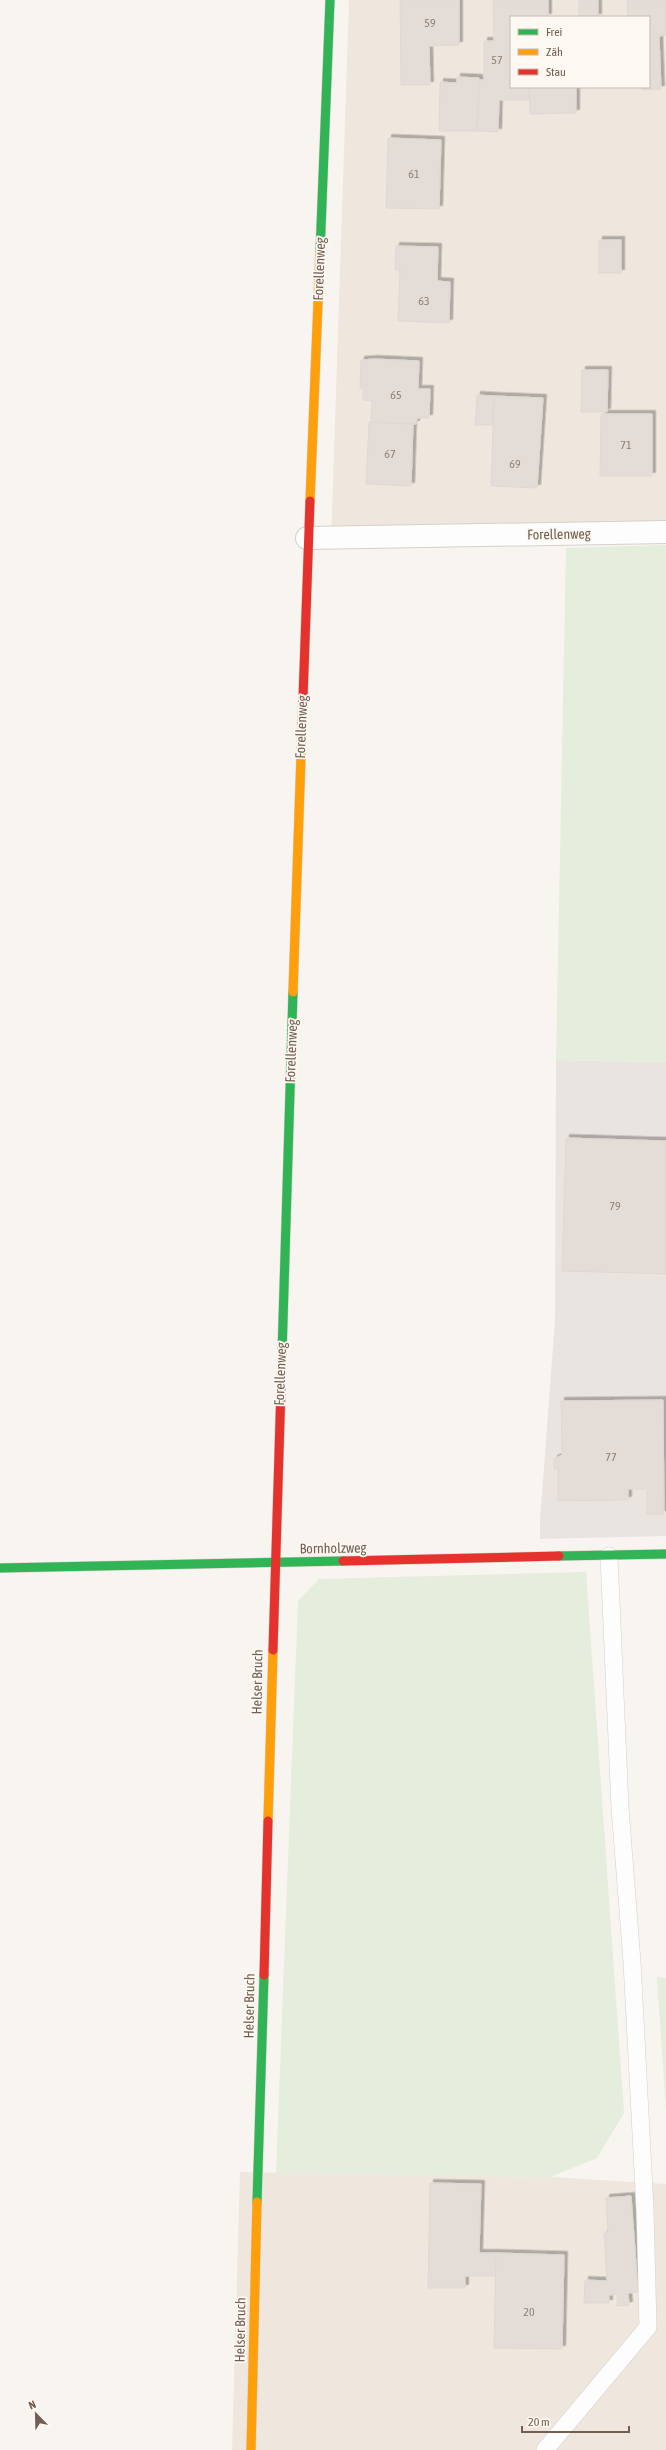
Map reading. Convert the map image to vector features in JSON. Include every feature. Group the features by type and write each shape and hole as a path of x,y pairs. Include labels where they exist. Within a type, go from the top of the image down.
{"street":[{"name":"Forellenweg","path":"274,1563 307,538 330,0"},
{"name":"Forellenweg","path":"307,538 666,532"},
{"name":"Bornholzweg","path":"0,1568 666,1554"},
{"name":"Helser Bruch","path":"251,2450 274,1563"}],"lane":[{"path":"545,2450 648,2327 645,2209 632,1970 620,1808 609,1556"}],"shaded area":[{"path":"349,0 666,0 666,526 331,542"},
{"path":"556,1060 666,1062 666,1536 540,1539 540,1520 555,1321"},
{"path":"240,2172 550,2177 666,2184 666,2450 232,2450"}],"green space":[{"path":"666,545 666,1062 556,1060 566,548"},
{"path":"586,1572 624,2113 597,2158 550,2177 276,2173 298,1601 319,1579"},
{"path":"657,1977 666,1978 666,2110"}],"building":[{"path":"400,0 459,0 459,45 429,46 430,85 401,85"},
{"path":"493,0 548,0 548,16 510,16 510,88 529,88 530,100 499,100 498,132 477,131 479,80 484,80 484,41 494,41"},
{"path":"579,0 598,0 598,16 579,16"},
{"path":"627,0 666,0 666,35 659,36 661,89 642,90 642,88 650,88 650,16 628,16"},
{"path":"457,77 479,78 477,131 439,131 440,82 457,83"},
{"path":"529,88 576,88 576,113 530,114"},
{"path":"388,138 441,140 439,209 386,208"},
{"path":"599,240 621,240 621,273 599,273"},
{"path":"396,246 438,247 437,281 450,282 449,323 398,321 400,270 395,270"},
{"path":"374,359 419,361 418,389 430,389 429,418 417,418 416,424 371,422 372,401 363,400 363,388 360,388 361,360"},
{"path":"582,370 608,370 607,412 581,412"},
{"path":"477,395 494,396 493,425 475,425"},
{"path":"494,396 543,398 537,488 491,486"},
{"path":"601,414 652,414 652,476 600,476"},
{"path":"369,422 413,424 411,486 366,484"},
{"path":"566,1138 666,1141 666,1274 562,1271"},
{"path":"663,1400 664,1514 647,1514 647,1489 628,1489 628,1500 558,1501 558,1469 554,1469 554,1459 562,1455 561,1401"},
{"path":"430,2183 481,2184 479,2253 496,2253 496,2276 465,2276 465,2288 428,2288"},
{"path":"631,2196 638,2292 628,2293 629,2305 617,2306 617,2294 609,2295 609,2303 584,2303 585,2280 607,2281 604,2233 608,2233 606,2198"},
{"path":"496,2253 564,2255 562,2349 494,2348"}],"traffic: fast":[{"path":"320,253 330,0"},
{"path":"281,1387 293,992"},
{"path":"559,1556 666,1554"},
{"path":"0,1568 343,1561"},
{"path":"257,2202 264,1975"}],"traffic: slow":[{"path":"310,501 320,253"},
{"path":"293,992 302,726"},
{"path":"268,1821 273,1650"},
{"path":"251,2450 257,2202"}],"traffic: jam":[{"path":"302,726 310,501"},
{"path":"273,1650 281,1387"},
{"path":"343,1561 559,1556"},
{"path":"264,1975 268,1821"}]}
